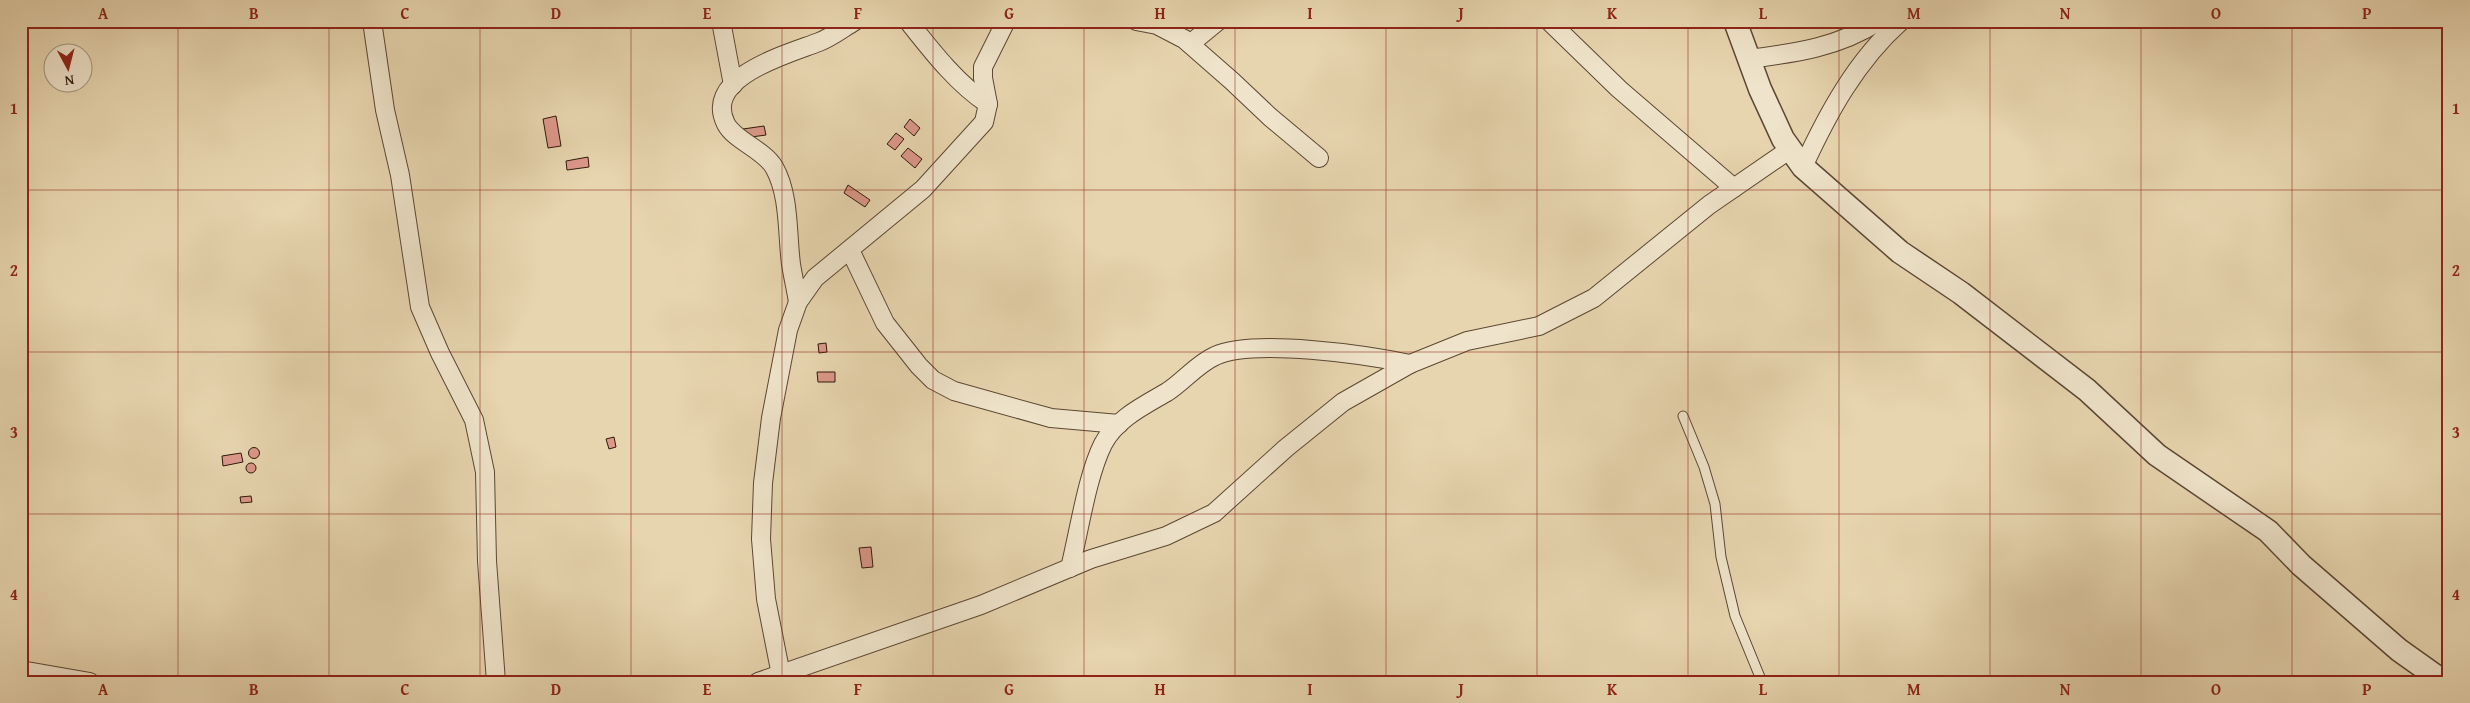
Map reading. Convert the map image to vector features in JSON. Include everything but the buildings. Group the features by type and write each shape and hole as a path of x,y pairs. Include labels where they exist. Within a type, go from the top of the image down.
{"street":[{"path":"372,21 385,110 400,175 420,307 440,353 474,420 484,472 487,561 496,682"},
{"path":"721,21 733,85"},
{"path":"798,302 791,265 781,183 774,166 756,148 730,130 725,122 722,106 723,97 733,85 754,69 833,35 856,21"},
{"path":"908,21 954,74 976,96 988,104"},
{"path":"781,675 766,599 761,539 763,483 771,418 788,330 798,302 815,278 930,183 984,122 988,104 983,78 984,67 1006,21"},
{"path":"1136,21 1171,30 1190,44 1270,117 1319,158"},
{"path":"1190,44 1218,21"},
{"path":"1735,21 1760,89 1796,159 1900,252 1961,293 2087,390 2157,455 2268,531 2301,565 2399,650 2444,682"},
{"path":"1749,59 1790,54 1829,46 1858,34 1880,21"},
{"path":"1552,22 1619,89 1734,188"},
{"path":"758,682 981,605 1091,559 1166,536 1214,513 1286,448 1343,402 1410,364 1467,341 1539,326 1594,298 1734,188 1796,159 1821,127 1850,77 1900,22"},
{"path":"850,250 885,323 919,366 933,380 954,391 1051,418 1119,424"},
{"path":"1070,568 1094,468 1104,443 1124,417 1171,390 1215,356 1236,350 1269,349 1370,355 1410,364"},
{"path":"21,670 90,682"}],"lane":[{"path":"1683,416 1704,467 1715,504 1721,557 1735,616 1762,682"}]}
